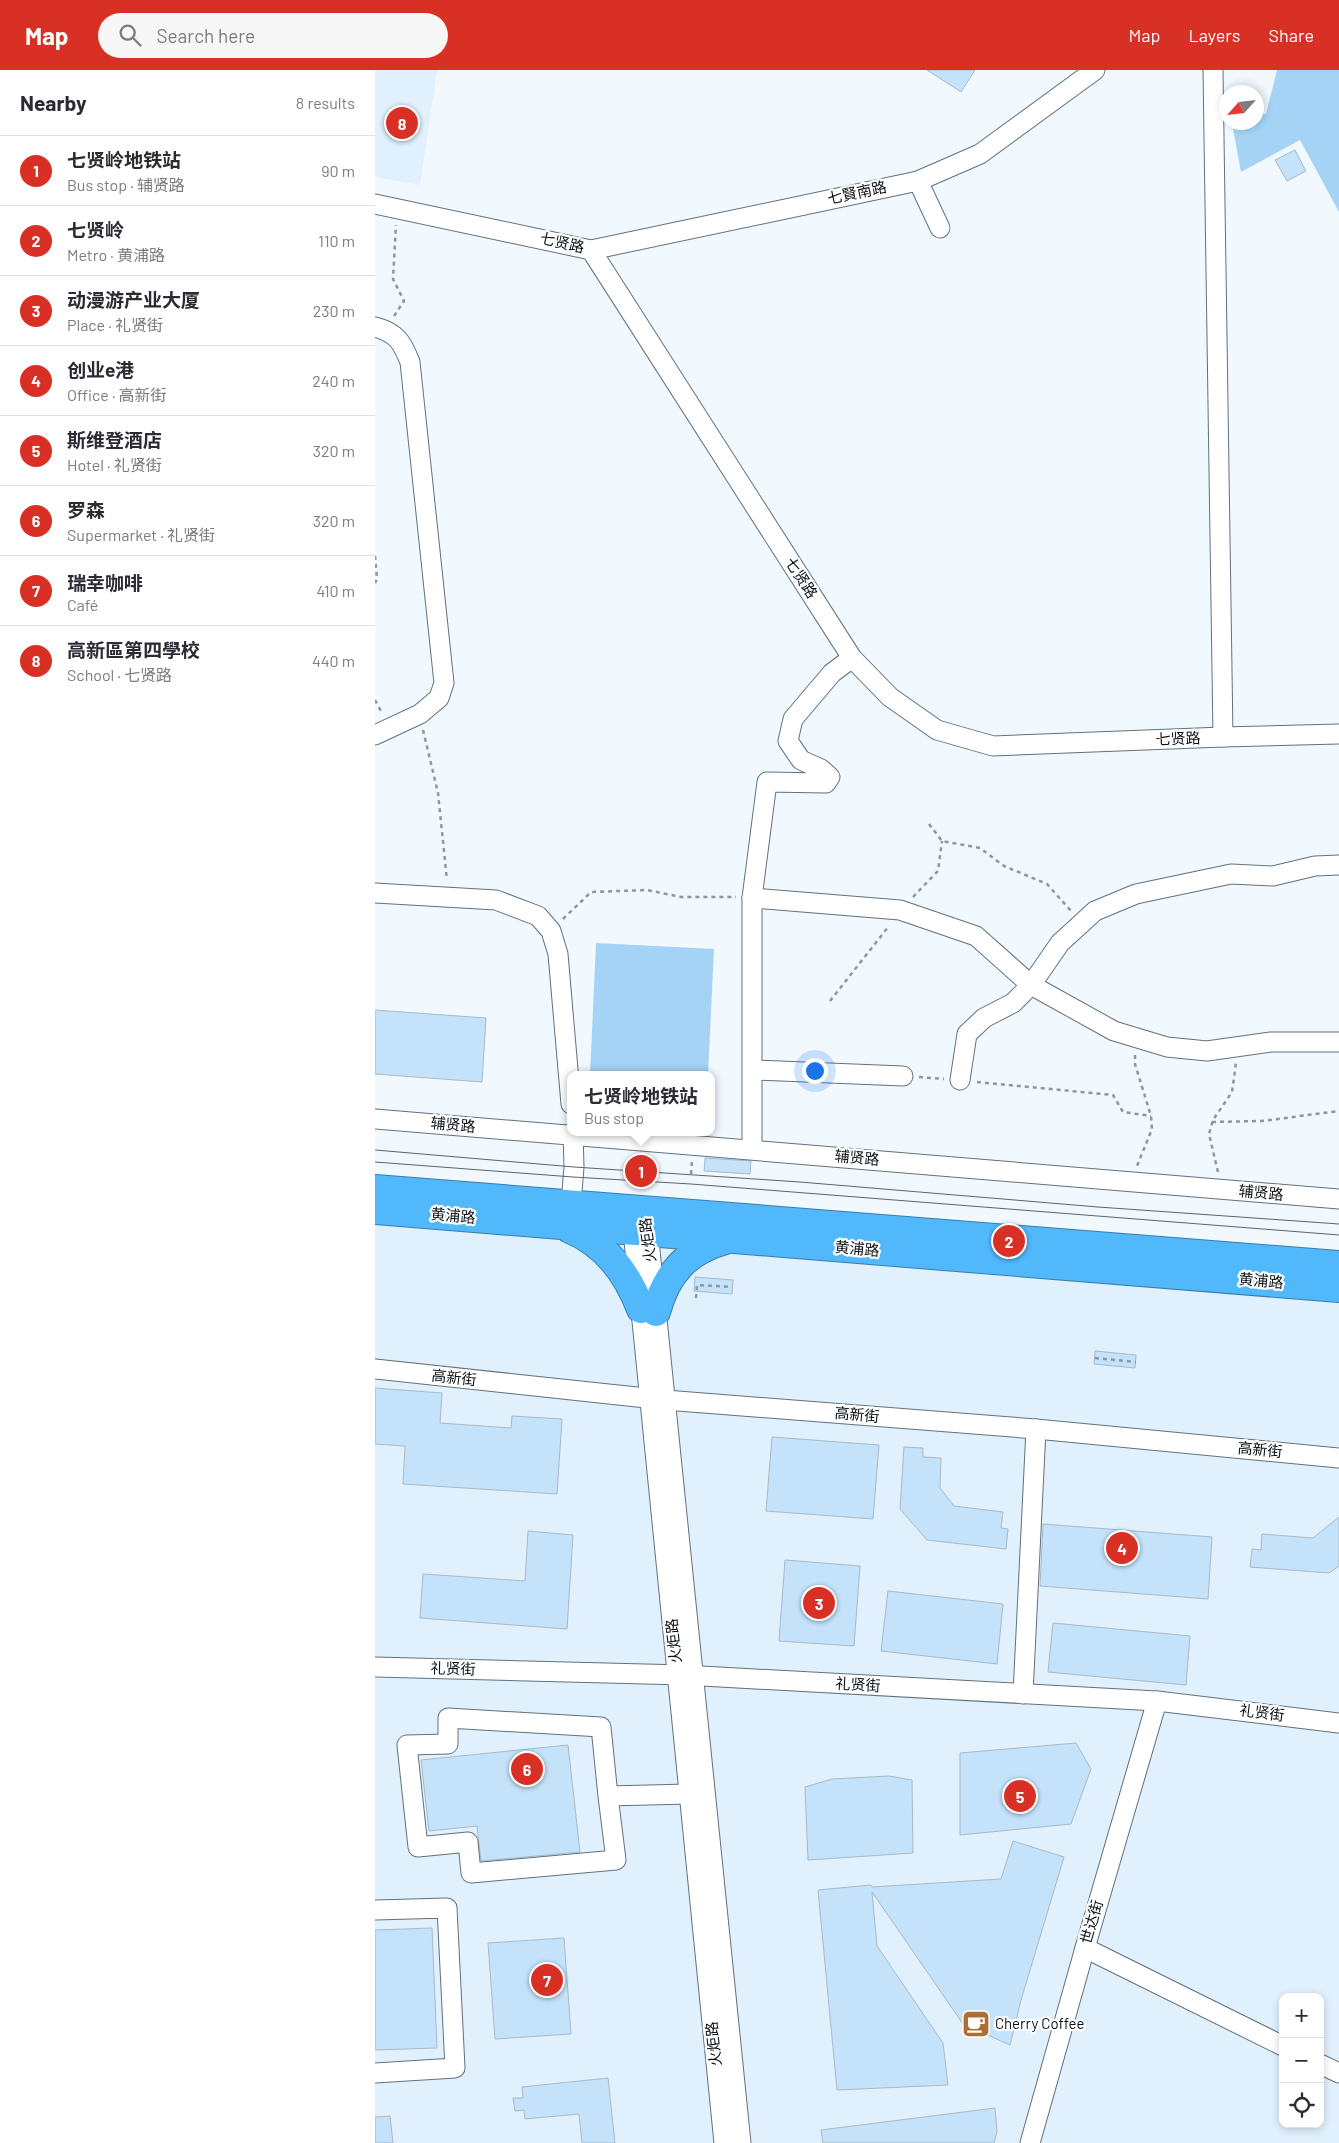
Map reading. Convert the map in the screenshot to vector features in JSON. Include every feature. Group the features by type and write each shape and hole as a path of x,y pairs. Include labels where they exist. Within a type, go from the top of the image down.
{"highway":[{"name":"黄浦路","path":"375,1189 642,1224 730,1239 1339,1288"},
{"name":"黄浦路","path":"375,1210 566,1215"},
{"path":"566,1215 609,1256 648,1310 685,1260 699,1250 730,1239"},
{"name":"黄浦路","path":"642,1224 1339,1265"}],"street":[{"name":"七賢南路","path":"591,250 918,180 981,154 1095,70"},
{"path":"1213,70 1223,737"},
{"path":"918,180 940,228"},
{"name":"七贤路","path":"375,204 591,250 852,658 890,697 937,730 993,746 1339,734"},
{"path":"375,735 420,714 439,698 444,683 410,362 402,342 379,328"},
{"path":"752,1150 752,898 767,782 826,783 830,776 821,769 801,760 788,741 793,720 832,673 852,658"},
{"path":"960,1080 967,1034 984,1018 1013,1003 1031,985 1060,943 1095,911 1136,894 1231,874 1273,876 1315,866 1339,865"},
{"path":"375,893 449,899 496,900 539,916 551,931 558,954 568,1071"},
{"path":"752,898 901,910 976,936 1031,985 1114,1031 1167,1047 1207,1050 1271,1042 1339,1042"},
{"path":"753,1070 903,1076"},
{"name":"辅贤路","path":"375,1119 567,1133"},
{"path":"566,1215 574,1167 573,1136"},
{"name":"辅贤路","path":"605,1136 1339,1200"},
{"name":"火炬路","path":"642,1224 648,1310 685,1675 741,2143"},
{"name":"高新街","path":"375,1369 657,1399 1036,1429 1339,1458"},
{"path":"1023,1694 1036,1429"},
{"name":"礼贤街","path":"375,1667 685,1675 1157,1701 1339,1723"},
{"name":"火炬路","path":"685,1675 689,1794 724,2143"},
{"name":"世达街","path":"1030,2143 1157,1701"},
{"path":"448,1718 601,1726 608,1796 616,1860 471,1872 468,1842 418,1847 407,1745 448,1744 448,1718"},
{"path":"608,1796 689,1794"},
{"path":"375,1910 447,1908 455,2068 375,2073"},
{"path":"1085,1948 1279,2044"},
{"path":"1324,2066 1339,2073"}],"path":[{"path":"379,328 404,301 393,279 397,208"},
{"path":"375,556 377,580 375,583"},
{"path":"420,714 437,793 449,899"},
{"path":"929,824 943,841 980,848 1004,866 1047,884 1082,923"},
{"path":"551,931 591,892 647,890 681,897 752,898"},
{"path":"1131,1182 1152,1129 1151,1116 1135,1064 1135,1037"},
{"path":"1222,1190 1209,1134 1212,1122 1232,1092 1239,1046"},
{"path":"903,1076 1113,1095 1123,1112 1151,1116"},
{"path":"1212,1122 1262,1121 1339,1111"},
{"path":"696,1298 697,1285 732,1287"},
{"path":"1095,1358 1136,1362"}],"shaded area":[{"path":"375,70 437,70 420,185 375,177"},
{"path":"1277,70 1339,70 1339,212 1300,140 1241,172 1233,130 1264,130 1264,114 1266,114"},
{"path":"596,943 714,949 708,1071 590,1071"},
{"path":"375,1221 686,1245 1339,1303 1339,2143 375,2143"}],"building":[{"path":"927,70 975,70 961,92"},
{"path":"1295,150 1306,171 1287,181 1275,160"},
{"path":"375,1010 486,1018 482,1082 375,1074"},
{"path":"705,1158 751,1161 750,1174 704,1171"},
{"path":"695,1277 733,1280 732,1294 694,1291"},
{"path":"1095,1351 1136,1355 1135,1368 1094,1364"},
{"path":"375,1388 442,1393 440,1423 511,1428 512,1416 562,1419 557,1494 403,1484 405,1446 375,1444"},
{"path":"772,1437 879,1445 873,1519 766,1511"},
{"path":"904,1447 923,1448 923,1457 941,1458 940,1488 954,1506 1003,1512 1001,1528 1008,1529 1006,1549 927,1540 900,1509"},
{"path":"1339,1517 1339,1566 1329,1573 1250,1567 1252,1549 1261,1550 1262,1534 1313,1538"},
{"path":"1043,1524 1212,1537 1208,1599 1040,1586"},
{"path":"528,1531 573,1535 567,1629 420,1618 423,1574 525,1581"},
{"path":"785,1560 860,1566 854,1646 779,1641"},
{"path":"888,1591 1003,1604 997,1664 881,1651"},
{"path":"1053,1623 1190,1636 1186,1685 1048,1672"},
{"path":"1076,1743 1091,1769 1071,1824 960,1835 960,1753"},
{"path":"568,1745 580,1852 481,1861 477,1826 429,1831 421,1760"},
{"path":"889,1776 912,1780 913,1853 808,1860 805,1787 832,1779"},
{"path":"1013,1841 1064,1857 1021,2000 1010,2045 963,2024 872,1892 877,1946 943,2043 948,2085 837,2090 818,1890 871,1885 872,1887 1001,1879"},
{"path":"432,1928 437,2048 375,2050 375,1930"},
{"path":"564,1938 571,2034 495,2039 488,1943"},
{"path":"608,2078 615,2143 582,2143 579,2114 525,2119 524,2110 515,2111 513,2098 523,2098 522,2087"},
{"path":"995,2108 997,2131 994,2143 823,2143 821,2130"},
{"path":"390,2116 393,2143 375,2143 375,2117"}],"tram line":[{"path":"375,1150 574,1167 800,1182 1098,1207 1339,1224"},
{"path":"375,1162 691,1184 1339,1235"}],"place":[{"name":"高新區第四學校","path":"402,123"},
{"name":"七贤岭地铁站","path":"641,1171"},
{"name":"七贤岭","path":"1009,1241"},
{"name":"创业e港","path":"1122,1548"},
{"name":"动漫游产业大厦","path":"819,1603"},
{"name":"罗森","path":"527,1769"},
{"name":"斯维登酒店","path":"1020,1796"},
{"name":"瑞幸咖啡","path":"547,1980"},
{"name":"Cherry Coffee","path":"976,2024"}]}
